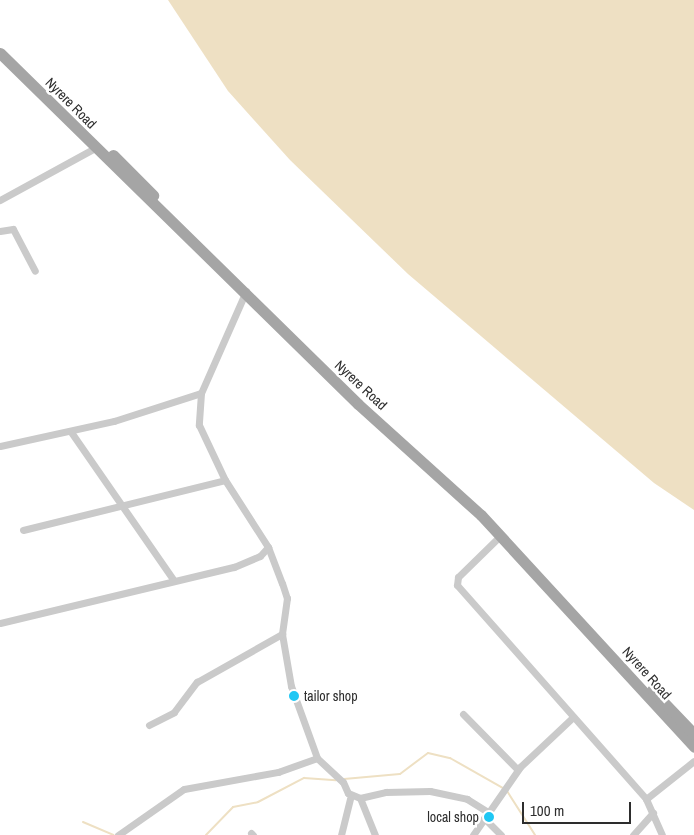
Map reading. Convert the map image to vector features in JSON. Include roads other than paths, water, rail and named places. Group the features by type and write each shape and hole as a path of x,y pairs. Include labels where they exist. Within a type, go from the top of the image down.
{"main road":[{"name":"Nyrere Road","path":"0,45 246,292 486,509 694,734"},
{"name":"Nyrere Road","path":"0,53 95,148 501,535 694,747"}],"street":[{"path":"0,200 95,148"},
{"path":"0,230 13,229 35,271"},
{"path":"246,292 201,393 199,424 225,480 268,547 287,598 282,634 291,686 317,758 341,780 351,795 360,798 386,792 430,791 466,799 486,815 501,835"},
{"path":"0,446 71,432 201,393"},
{"path":"71,432 174,581"},
{"path":"23,530 121,504 225,480"},
{"path":"501,535 458,577 457,586 571,719 646,799 662,835"},
{"path":"0,624 234,567 260,556 268,547"},
{"path":"149,725 174,712 197,682 282,634"},
{"path":"463,714 518,770"},
{"path":"473,835 503,789 518,770 571,719"},
{"path":"118,835 184,789 278,772 317,758"},
{"path":"646,799 694,761"},
{"path":"341,835 351,795"},
{"path":"360,798 375,835"},
{"path":"633,835 653,813"}],"waterway":[{"path":"344,779 400,774 428,753 450,758 503,788"},
{"path":"206,835 233,807 258,802 304,778 336,780"},
{"path":"507,791 535,835"},
{"path":"83,822 113,835"}],"place":[{"name":"tailor shop","path":"294,696"},
{"name":"local shop","path":"489,817"}]}
